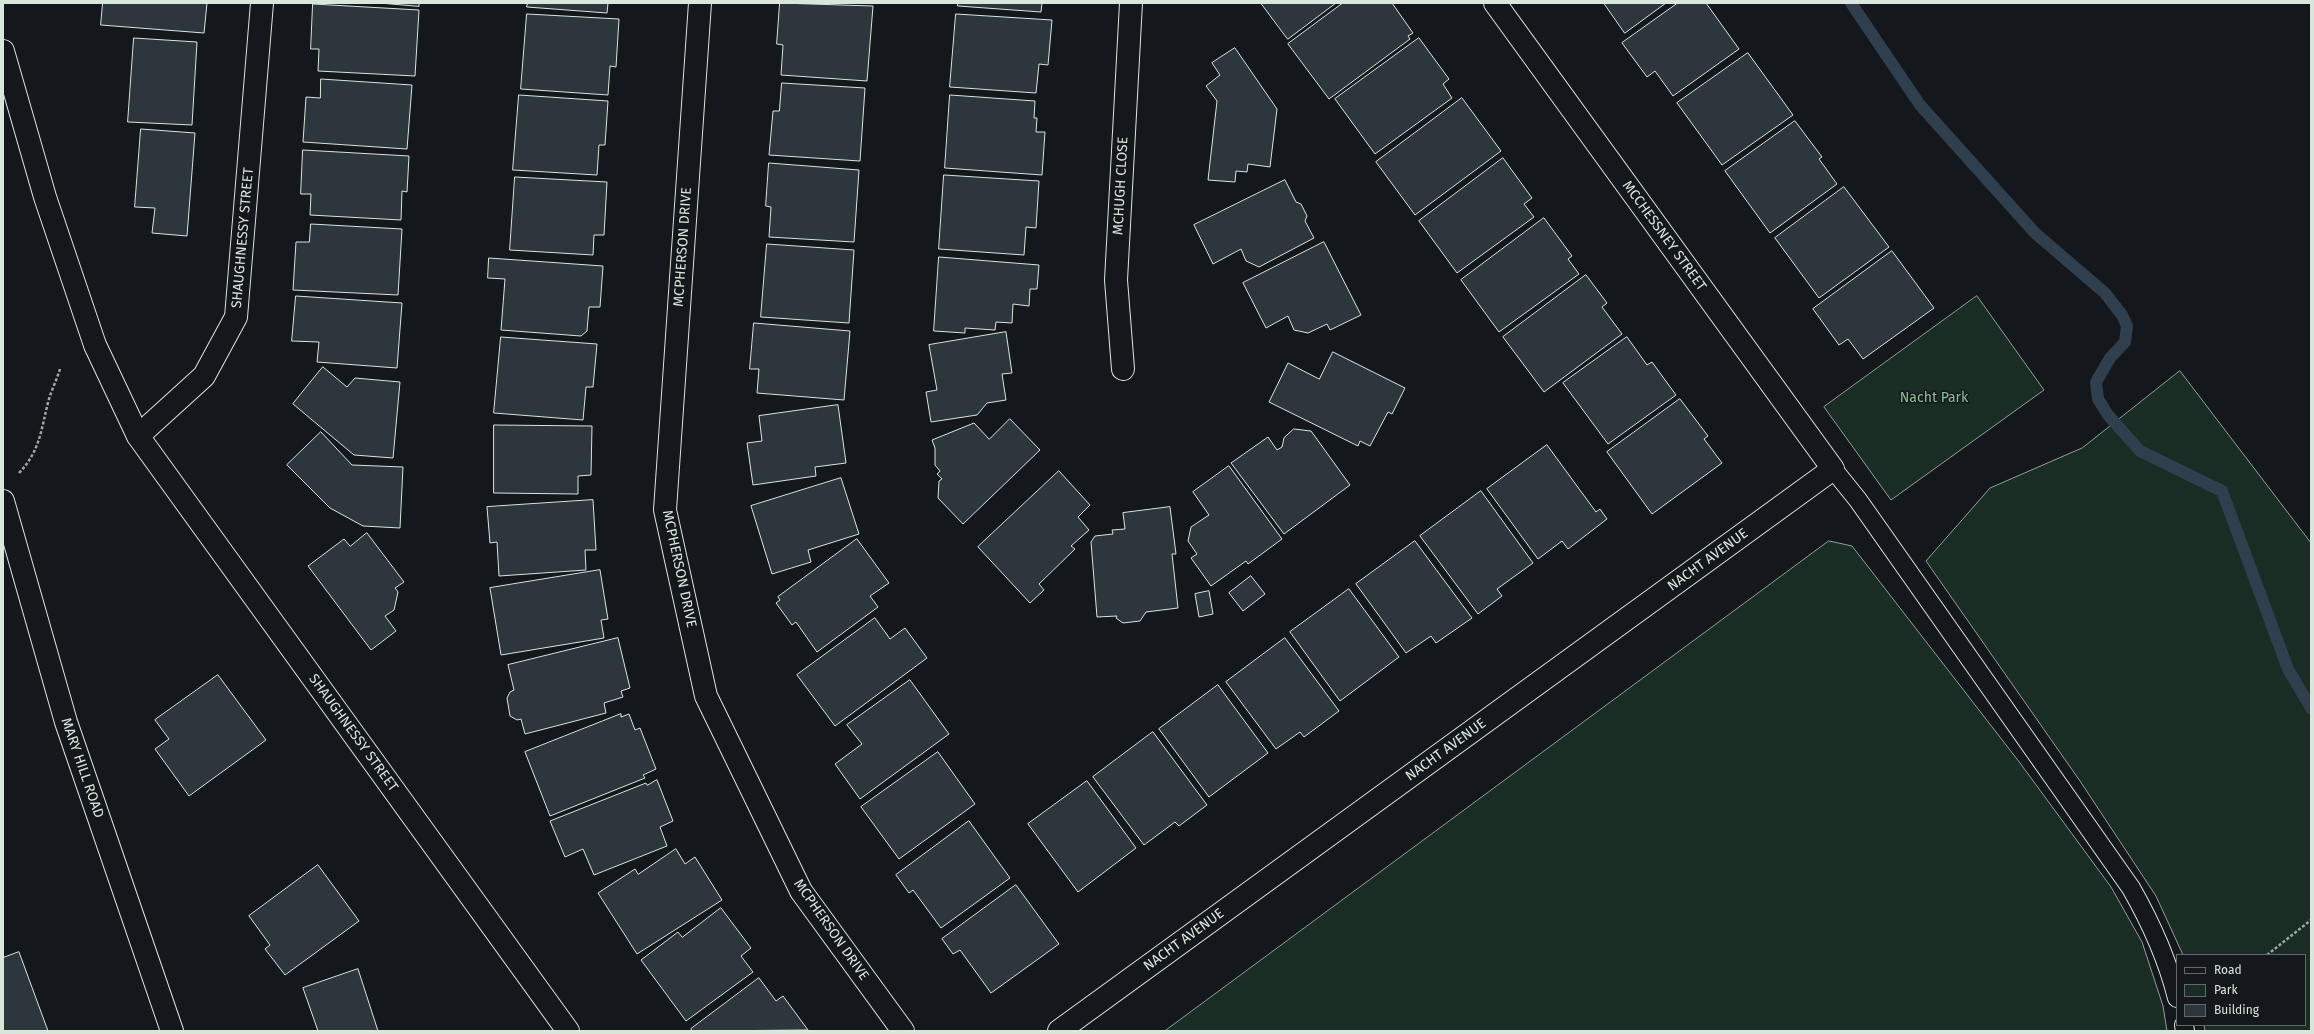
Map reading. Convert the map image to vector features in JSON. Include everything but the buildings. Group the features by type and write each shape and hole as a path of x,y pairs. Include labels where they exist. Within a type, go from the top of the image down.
{"street":[{"name":"SHAUGHNESSY STREET","path":"138,436 204,376 236,317 262,3"},
{"name":"MCPHERSON DRIVE","path":"700,3 665,510 706,696 801,890 903,1031"},
{"name":"MCHUGH CLOSE","path":"1123,369 1116,280 1131,3"},
{"name":"MCCHESSNEY STREET","path":"1495,3 1833,469"},
{"name":"SHAUGHNESSY STREET","path":"3,51 45,196 93,338 138,436 568,1031"},
{"name":"NACHT AVENUE","path":"1059,1031 1833,469"},
{"name":"MARY HILL ROAD","path":"3,501 66,722 172,1031"}],"lane":[{"path":"1833,469 1858,500 2131,888 2150,920 2162,950 2176,995"}],"path":[{"path":"18,474 27,464 42,433 49,398 60,369"},
{"path":"2268,954 2311,920"}],"green space":[{"name":"Nacht Park","path":"1977,296 2044,390 1891,500 1824,407"},
{"path":"2180,371 2311,543 2311,1031 2205,1031 2204,1026 2306,1026 2306,954 2183,954 2156,896 2080,781 1926,561 1990,488 2082,448"},
{"path":"1829,541 1852,546 2020,763 2111,887 2142,942 2163,1006 2167,1031 1165,1031"}],"waterway":[{"path":"1851,3 1920,105 2035,233 2105,293 2122,315 2127,326 2125,342 2110,358 2096,382 2098,399 2108,415 2140,451 2222,491 2288,669 2311,708"}]}
